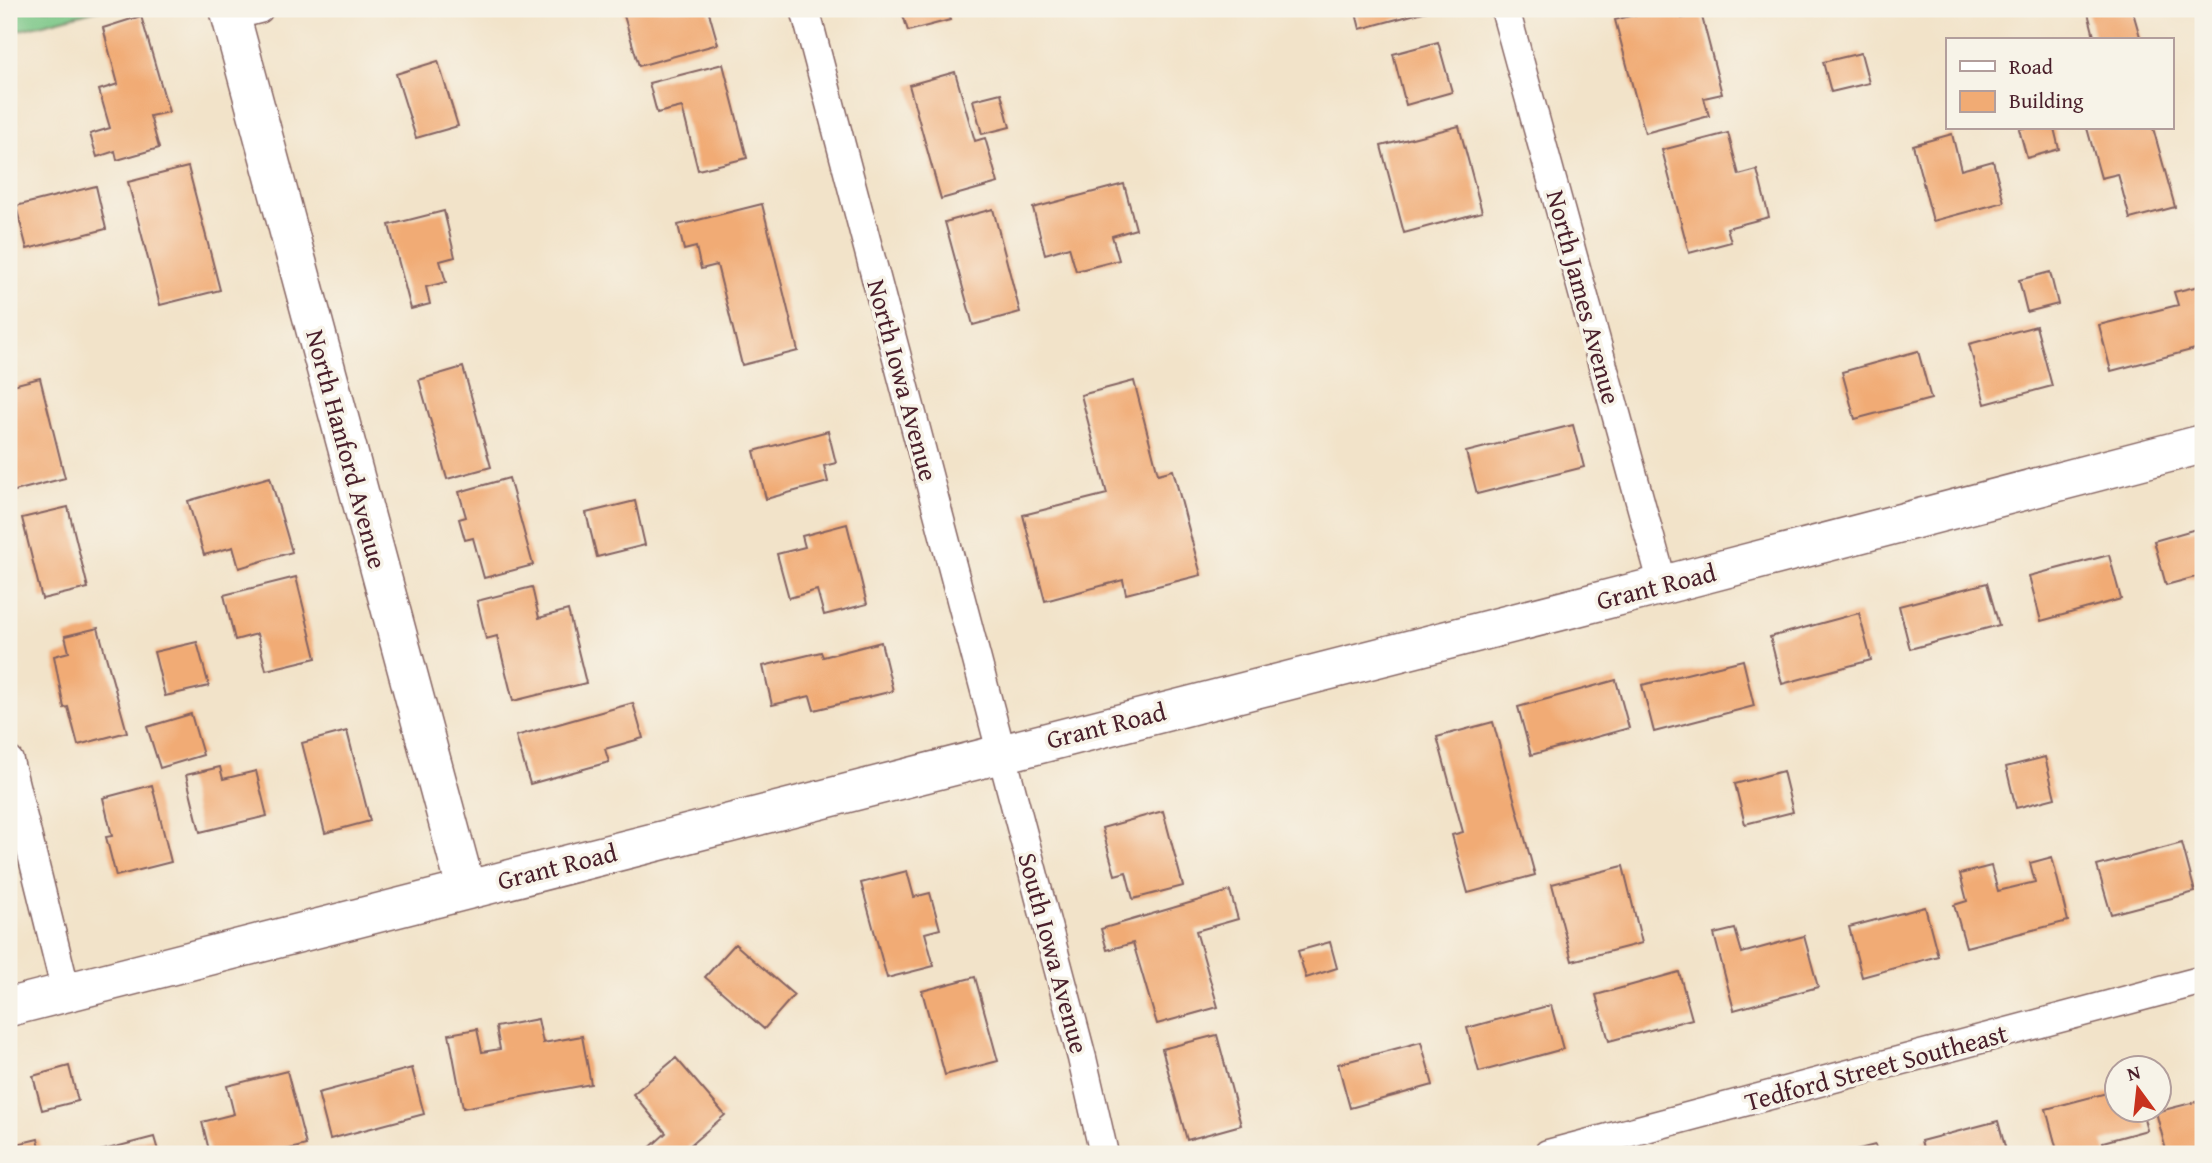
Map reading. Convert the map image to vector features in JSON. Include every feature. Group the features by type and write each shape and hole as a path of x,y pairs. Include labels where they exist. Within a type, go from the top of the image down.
{"main road":[{"name":"North Hanford Avenue","path":"239,11 466,889"},
{"name":"Grant Road","path":"9,1007 2203,444"}],"street":[{"name":"North Iowa Avenue","path":"805,9 1001,752"},
{"name":"North James Avenue","path":"1505,9 1663,584"},
{"name":"South Iowa Avenue","path":"1001,752 1082,1058 1104,1154"},
{"path":"9,761 66,992"},
{"name":"Tedford Street Southeast","path":"1548,1154 2203,980"}],"green space":[{"path":"9,9 101,9 9,33"}],"building":[{"path":"622,9 708,9 718,44 639,66"},
{"path":"890,9 946,9 950,20 908,31 902,12 891,15"},
{"path":"1355,9 1426,9 1427,11 1360,29"},
{"path":"1656,9 1680,9 1682,18 1701,13 1722,94 1704,98 1709,116 1645,133 1615,20"},
{"path":"2087,9 2132,9 2140,38 2094,38"},
{"path":"141,16 169,112 150,116 159,148 117,160 115,151 97,157 90,134 110,128 99,90 118,84 103,28"},
{"path":"1438,42 1452,92 1406,105 1393,54"},
{"path":"1861,53 1869,83 1831,92 1823,62"},
{"path":"438,61 458,126 416,138 396,74"},
{"path":"723,64 747,158 698,170 682,107 657,113 649,83"},
{"path":"955,72 975,141 985,138 998,183 941,199 909,85"},
{"path":"1001,93 1010,127 982,134 973,100"},
{"path":"1459,126 1482,212 1404,233 1381,146"},
{"path":"2019,130 2054,130 2059,149 2027,158"},
{"path":"2088,130 2154,130 2175,207 2130,219 2118,174 2101,178"},
{"path":"1728,133 1739,175 1757,170 1769,217 1727,228 1731,242 1689,253 1662,150"},
{"path":"1952,134 1961,170 1993,161 2004,202 1933,221 1913,145"},
{"path":"188,167 220,290 160,305 128,182"},
{"path":"1124,184 1136,229 1112,236 1119,260 1076,271 1069,247 1045,254 1033,208"},
{"path":"96,186 106,229 27,249 16,206"},
{"path":"762,204 798,351 742,365 717,265 701,269 696,247 684,250 678,225"},
{"path":"993,209 1020,312 973,325 945,222"},
{"path":"444,211 455,257 440,261 446,282 426,287 430,304 411,309 389,225"},
{"path":"2050,272 2058,304 2027,312 2019,280"},
{"path":"2203,285 2203,347 2111,371 2099,325 2178,305 2174,292"},
{"path":"2036,326 2052,386 1985,404 1969,344"},
{"path":"1918,351 1931,399 1855,419 1842,372"},
{"path":"463,367 491,467 447,479 419,380"},
{"path":"40,378 65,478 11,492 9,386"},
{"path":"1134,381 1158,474 1173,470 1201,575 1126,594 1123,580 1045,601 1023,515 1107,494 1081,395"},
{"path":"1573,425 1584,467 1477,494 1466,452"},
{"path":"828,431 836,463 824,466 828,482 766,499 754,451"},
{"path":"270,477 292,552 239,568 233,547 204,555 188,501"},
{"path":"509,478 533,565 484,578 473,538 465,540 459,519 466,517 459,492"},
{"path":"635,501 645,545 597,557 586,513"},
{"path":"68,507 88,588 42,599 22,518"},
{"path":"847,524 867,604 824,615 817,590 789,598 777,554 805,547 802,536"},
{"path":"2203,527 2203,575 2166,585 2154,541"},
{"path":"2109,555 2121,599 2041,621 2029,576"},
{"path":"296,577 316,658 266,670 257,634 235,640 224,595"},
{"path":"1987,583 1999,625 1910,649 1899,606"},
{"path":"532,587 539,618 568,610 586,683 513,701 497,636 486,639 477,601"},
{"path":"1859,613 1871,660 1782,684 1770,637"},
{"path":"98,628 127,732 78,745 68,707 64,708 54,656 69,652 65,636"},
{"path":"197,642 209,686 165,696 154,652"},
{"path":"881,642 893,691 814,710 810,696 772,705 763,666 821,652 823,657"},
{"path":"1743,660 1754,706 1654,732 1642,685"},
{"path":"1616,680 1629,728 1531,755 1518,707"},
{"path":"633,703 643,738 605,749 609,762 530,784 516,736"},
{"path":"191,714 203,755 160,768 147,727"},
{"path":"1493,722 1535,875 1468,893 1452,835 1463,832 1437,737"},
{"path":"347,731 370,821 325,833 302,743"},
{"path":"2045,757 2055,798 2016,808 2006,767"},
{"path":"220,767 223,779 256,771 267,816 200,832 186,775"},
{"path":"1783,771 1793,812 1745,824 1735,784"},
{"path":"152,785 171,862 116,876 106,837 112,836 103,798"},
{"path":"1163,811 1183,886 1133,899 1126,872 1115,875 1102,828"},
{"path":"2182,843 2195,892 2111,914 2097,866"},
{"path":"2052,857 2068,921 1966,947 1954,905 1967,901 1960,874 1991,866 1998,891 2035,882 2030,863"},
{"path":"1623,866 1642,943 1572,961 1552,884"},
{"path":"907,871 914,897 930,893 940,929 925,933 934,966 887,978 861,883"},
{"path":"1230,891 1238,919 1196,931 1218,1007 1157,1024 1133,943 1107,950 1101,929"},
{"path":"1925,907 1938,956 1862,977 1849,927"},
{"path":"1735,929 1742,953 1804,936 1818,987 1734,1010 1714,934"},
{"path":"1330,942 1337,968 1306,978 1298,951"},
{"path":"735,944 794,995 764,1029 705,977"},
{"path":"1679,972 1692,1019 1609,1041 1596,995"},
{"path":"975,977 998,1061 945,1075 922,991"},
{"path":"1551,1005 1563,1049 1479,1072 1467,1028"},
{"path":"538,1019 543,1043 582,1036 591,1084 463,1108 449,1034 477,1029 482,1052 500,1049 496,1027"},
{"path":"1217,1035 1241,1125 1187,1140 1162,1049"},
{"path":"1421,1042 1433,1085 1350,1108 1338,1064"},
{"path":"676,1058 725,1115 688,1147 694,1154 649,1154 646,1151 666,1133 633,1094"},
{"path":"69,1066 78,1101 42,1110 33,1076"},
{"path":"412,1068 424,1114 330,1139 318,1093"},
{"path":"287,1071 306,1145 269,1154 210,1154 202,1122 234,1114 227,1086"},
{"path":"2104,1094 2104,1124 2146,1124 2147,1130 2103,1142 2107,1154 2058,1154 2046,1109"},
{"path":"2203,1100 2203,1154 2167,1154 2159,1124 2174,1124 2174,1107"},
{"path":"1998,1121 2007,1154 1925,1154 1921,1141"},
{"path":"154,1137 159,1154 92,1154 92,1153"},
{"path":"38,1139 42,1154 9,1154 9,1146"},
{"path":"1875,1145 1878,1154 1843,1154 1843,1153"},
{"path":"1021,1148 1023,1154 1001,1154 1001,1153"}]}
